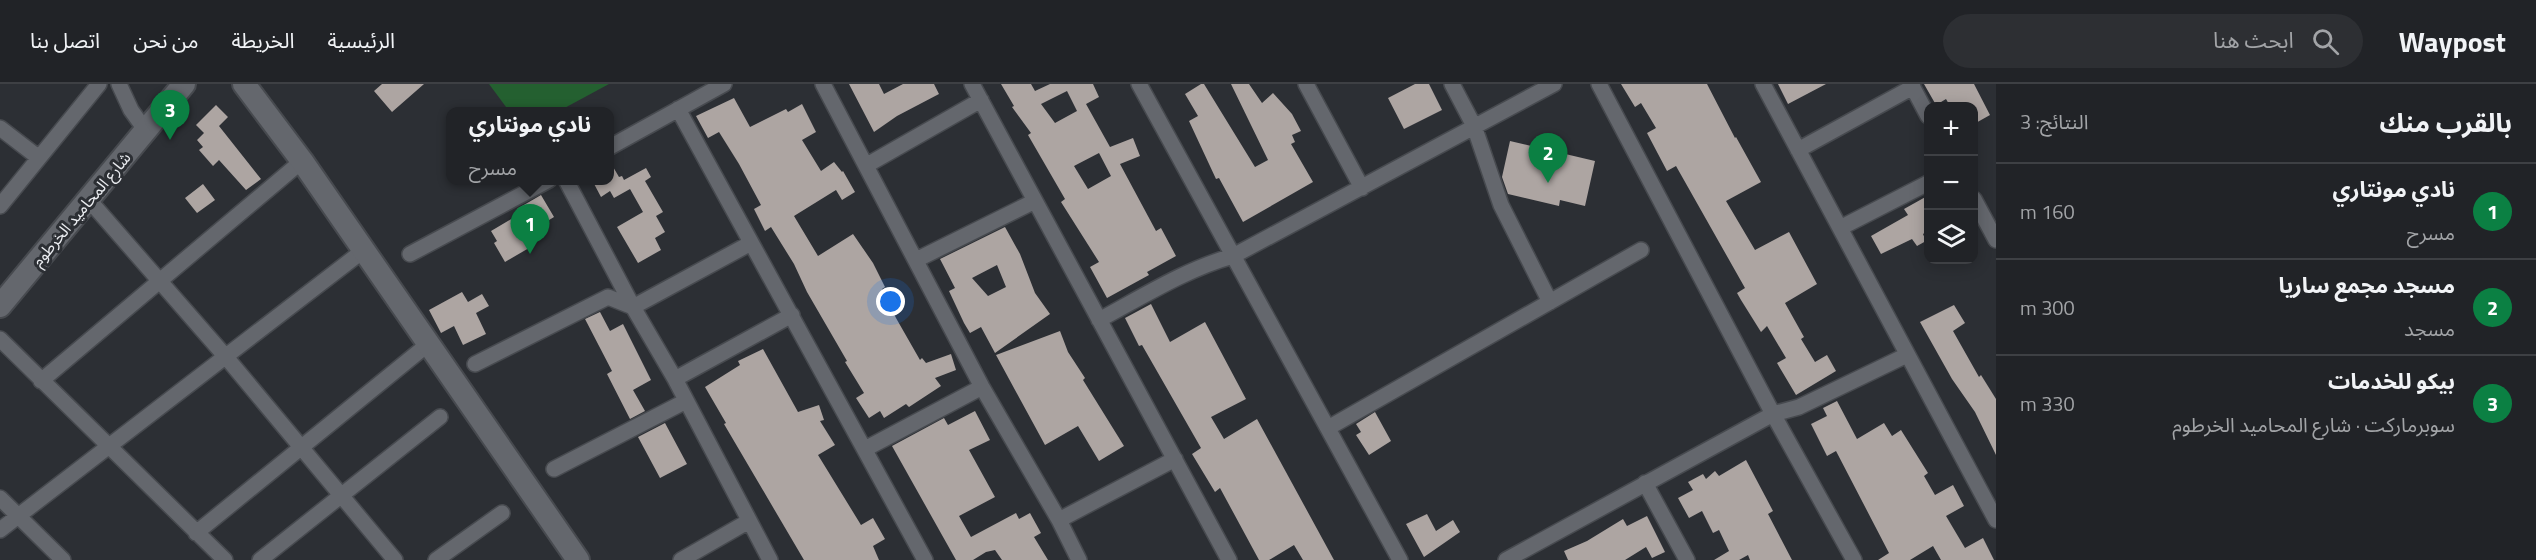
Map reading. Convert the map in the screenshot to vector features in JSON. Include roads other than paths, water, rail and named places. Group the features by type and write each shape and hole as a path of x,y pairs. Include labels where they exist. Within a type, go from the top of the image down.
{"street":[{"path":"0,206 99,84"},
{"path":"119,84 131,110 146,131"},
{"name":"شارع المحاميد الخرطوم","path":"0,306 184,84"},
{"path":"244,84 302,161 427,345 578,560"},
{"path":"614,144 724,84"},
{"path":"823,84 982,387 1059,520 1079,560"},
{"path":"972,84 1174,459 1225,559"},
{"path":"1139,84 1400,560"},
{"path":"1306,84 1362,188"},
{"path":"1452,84 1474,126 1501,205 1550,302"},
{"path":"1099,320 1202,267 1233,256 1554,84"},
{"path":"1599,84 1773,414 1854,560"},
{"path":"1763,84 1996,520"},
{"path":"1798,150 1912,86 1924,107"},
{"path":"867,165 981,100"},
{"path":"678,110 925,560"},
{"path":"0,128 39,158"},
{"path":"41,381 302,161"},
{"path":"410,254 540,185"},
{"path":"569,185 633,307 675,379 770,560"},
{"path":"1840,228 1924,186"},
{"path":"89,200 226,357 395,560"},
{"path":"916,260 1035,201"},
{"path":"1978,206 1996,240"},
{"path":"633,307 751,243"},
{"path":"0,530 364,250"},
{"path":"1328,428 1641,250"},
{"path":"475,364 608,297 633,307"},
{"path":"675,379 792,315"},
{"path":"0,339 225,560"},
{"path":"196,532 427,345"},
{"path":"1506,560 1532,554 1645,483 1773,414 1799,407 1907,355"},
{"path":"866,449 982,387"},
{"path":"555,469 686,401"},
{"path":"260,560 440,417"},
{"path":"1059,520 1174,459"},
{"path":"1645,483 1686,560"},
{"path":"0,498 63,560"},
{"path":"436,560 502,513"},
{"path":"681,560 749,521"}],"place":[{"name":"بيكو للخدمات","path":"170,140"},
{"name":"مسجد مجمع ساريا","path":"1548,183"},
{"name":"نادي مونتاري","path":"530,254"}]}
